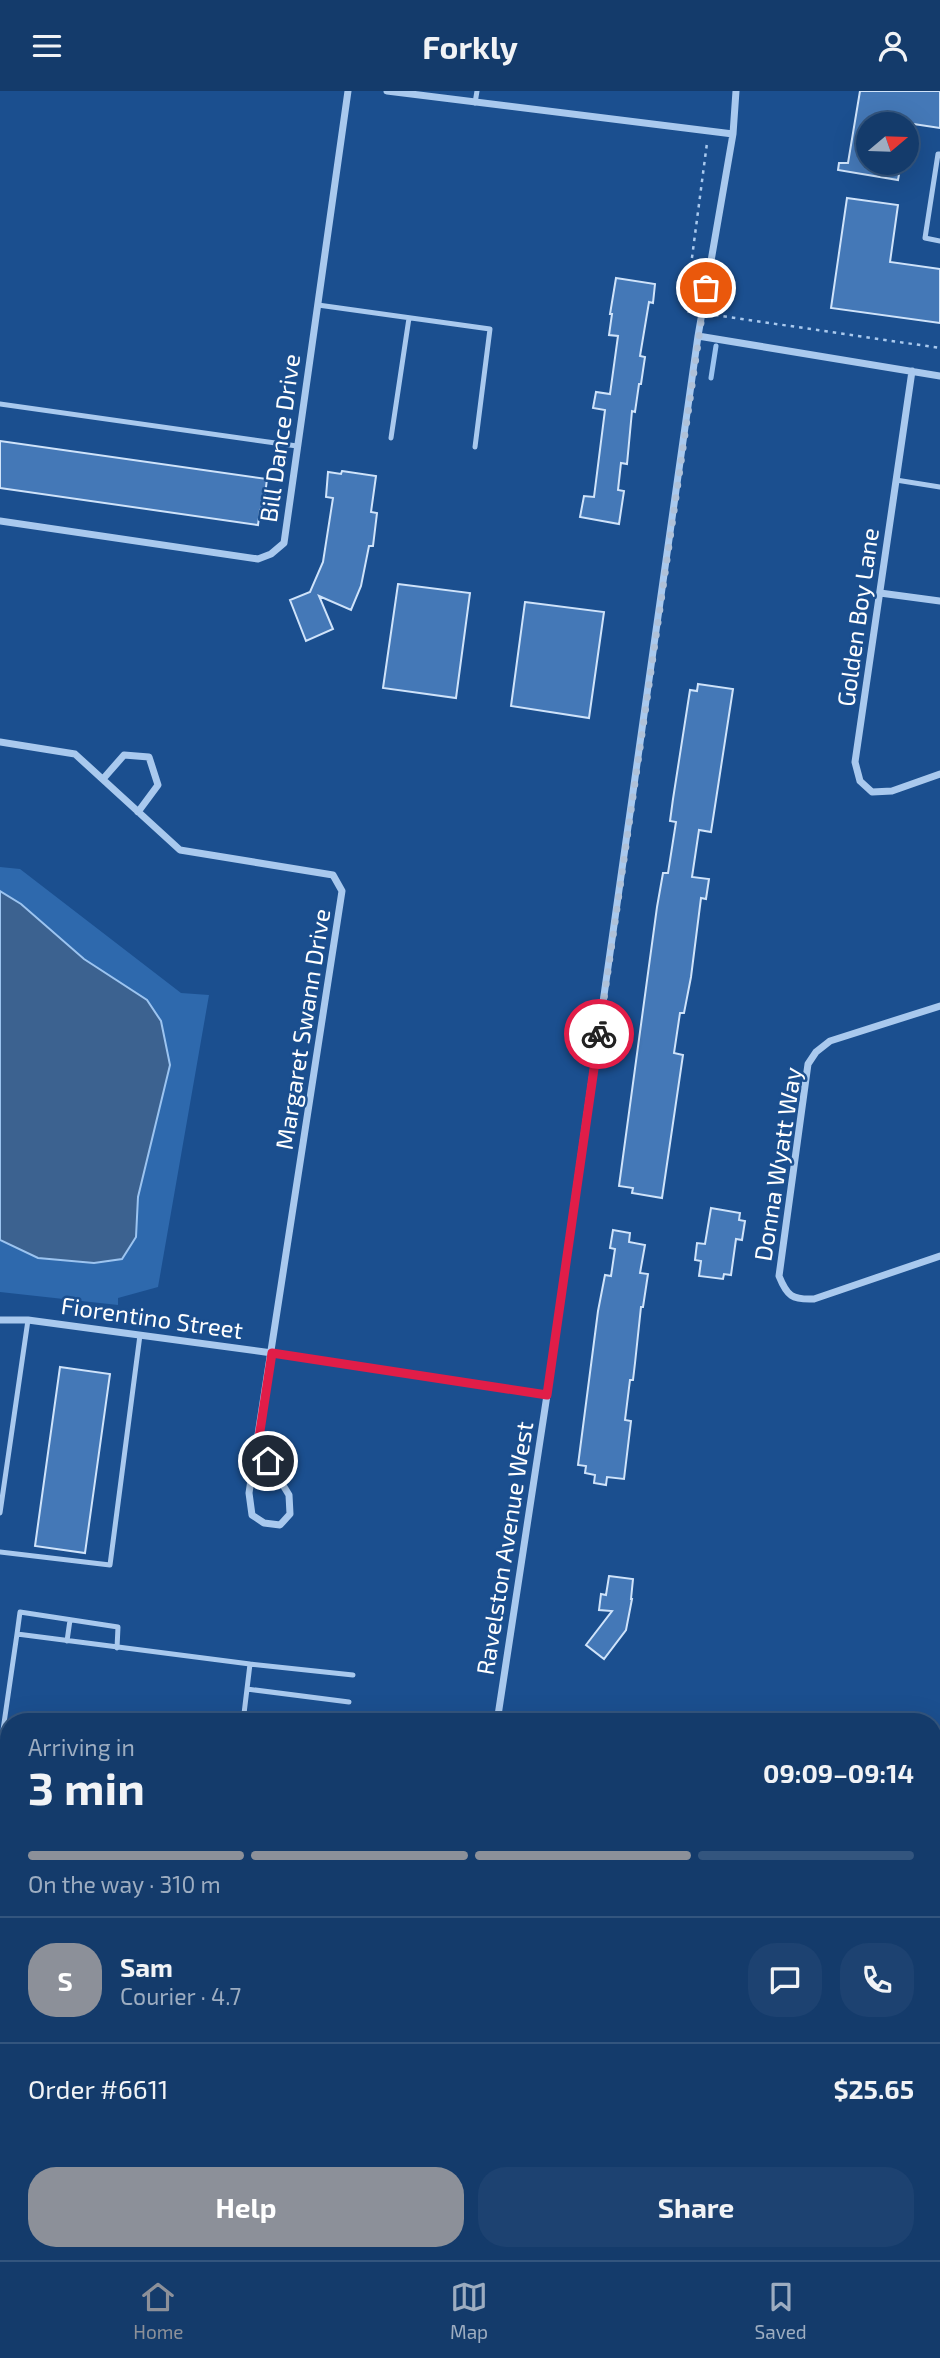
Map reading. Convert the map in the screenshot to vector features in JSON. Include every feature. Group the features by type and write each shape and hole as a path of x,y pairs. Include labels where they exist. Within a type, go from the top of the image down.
{"street":[{"name":"Bill Dance Drive","path":"0,521 258,559 271,554 284,543 348,91"},
{"path":"387,91 733,134"},
{"name":"Ravelston Avenue West","path":"498,1713 547,1395 698,336 733,134 736,91"},
{"path":"698,336 940,376"},
{"name":"Golden Boy Lane","path":"912,371 855,762 860,781 872,792 892,791 940,774"},
{"path":"880,593 940,601"},
{"name":"Margaret Swann Drive","path":"0,742 75,754 180,850 332,875 342,891 249,1493 252,1515 264,1523 280,1525 290,1514 289,1495 258,1444"},
{"path":"103,779 124,755 149,757 158,785 138,812"},
{"name":"Donna Wyatt Way","path":"940,1006 830,1041 816,1052 808,1065 779,1276 786,1292 799,1300 814,1299 940,1256"},
{"name":"Fiorentino Street","path":"0,1320 28,1320 272,1353 547,1395"}],"lane":[{"path":"475,103 477,91"},
{"path":"940,154 937,153 925,238 940,241"},
{"path":"930,195 940,197"},
{"path":"318,305 490,329 475,447"},
{"path":"391,439 409,318"},
{"path":"0,404 297,446"},
{"path":"896,480 940,487"},
{"path":"0,1513 28,1320"},
{"path":"0,1552 110,1566 139,1335"},
{"path":"8,1713 20,1612 118,1627 117,1648"},
{"path":"67,1641 70,1620"},
{"path":"17,1634 354,1675"},
{"path":"244,1713 250,1664"},
{"path":"247,1689 349,1702"}],"path":[{"path":"709,131 685,311 940,348"}],"shaded area":[{"path":"0,867 20,869 181,993 209,995 158,1287 118,1298 118,1305 0,1292"},
{"path":"0,891 21,904 84,959 147,1000 161,1021 170,1065 138,1197 136,1237 122,1259 94,1263 38,1258 0,1240"}],"building":[{"path":"860,91 940,91 940,128 919,125 919,112 856,112"},
{"path":"856,115 856,173 838,170 839,163 848,163"},
{"path":"868,175 899,175 898,180"},
{"path":"847,198 898,205 890,262 940,269 940,323 831,308"},
{"path":"616,278 655,284 653,303 649,302 640,356 645,357 635,412 632,411 627,464 621,463 618,490 624,491 619,524 580,517 584,496 594,497 605,410 593,408 596,392 610,394 618,336 609,335"},
{"path":"0,441 267,479 263,511 260,510 258,525 0,488"},
{"path":"342,471 376,476 371,512 377,513 373,546 369,546 361,586 351,610 319,596 333,629 306,641 290,600 310,592 323,562 333,498 326,497 328,472 341,474"},
{"path":"398,584 470,593 456,698 383,688"},
{"path":"525,602 604,612 589,718 511,706"},
{"path":"698,684 733,689 711,832 699,830 692,877 709,879 706,899 701,898 691,977 684,1013 680,1013 674,1053 683,1055 662,1198 632,1193 633,1188 619,1186 657,907 663,873 668,873 676,822 670,821 690,690 697,691"},
{"path":"711,1208 740,1213 739,1220 745,1221 742,1240 736,1239 731,1275 724,1274 723,1279 699,1276 701,1261 695,1260 697,1243 705,1244"},
{"path":"613,1230 630,1233 629,1242 645,1245 640,1273 648,1274 625,1420 631,1421 624,1479 607,1477 606,1485 594,1483 595,1475 585,1473 586,1466 578,1465 598,1311 605,1275 611,1276 615,1249 610,1248"},
{"path":"60,1367 110,1374 85,1553 35,1546"},
{"path":"609,1576 633,1579 632,1599 626,1630 604,1659 586,1645 612,1611 599,1610 601,1594 606,1595"}],"waterway":[{"path":"711,378 716,346"}],"way so far":[{"path":"599,1034 706,288"}],"route":[{"path":"268,1461 258,1444 272,1353 547,1395 599,1034"}]}
